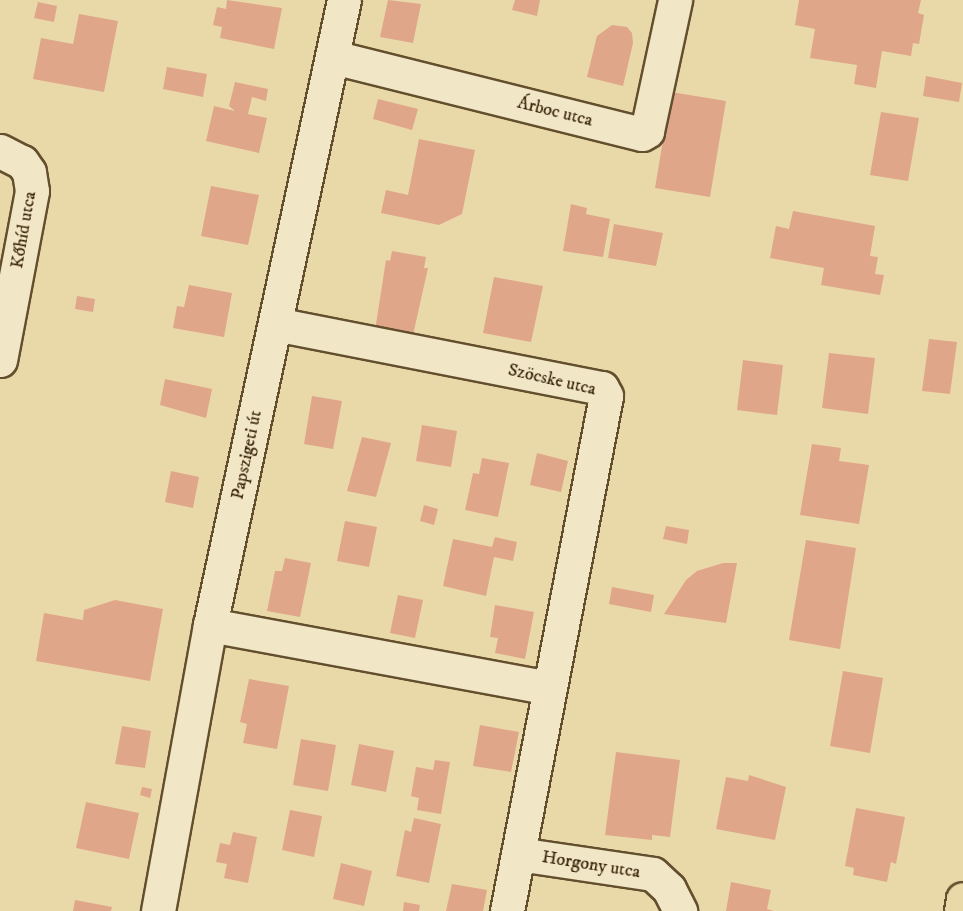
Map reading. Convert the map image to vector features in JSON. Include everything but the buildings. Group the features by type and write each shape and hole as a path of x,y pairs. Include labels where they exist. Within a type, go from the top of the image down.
{"main road":[{"path":"961,911 963,899"}],"street":[{"name":"Papszigeti út","path":"162,910 210,625 344,0"},
{"name":"Árboc utca","path":"333,57 642,134 647,131 675,0"},
{"name":"Kőhíd utca","path":"0,151 22,162 29,172 32,191 0,360"},
{"name":"Szöcske utca","path":"275,324 602,388 606,396 507,911"},
{"path":"210,625 549,688"},
{"name":"Horgony utca","path":"518,854 653,874 669,889 680,911"}]}
